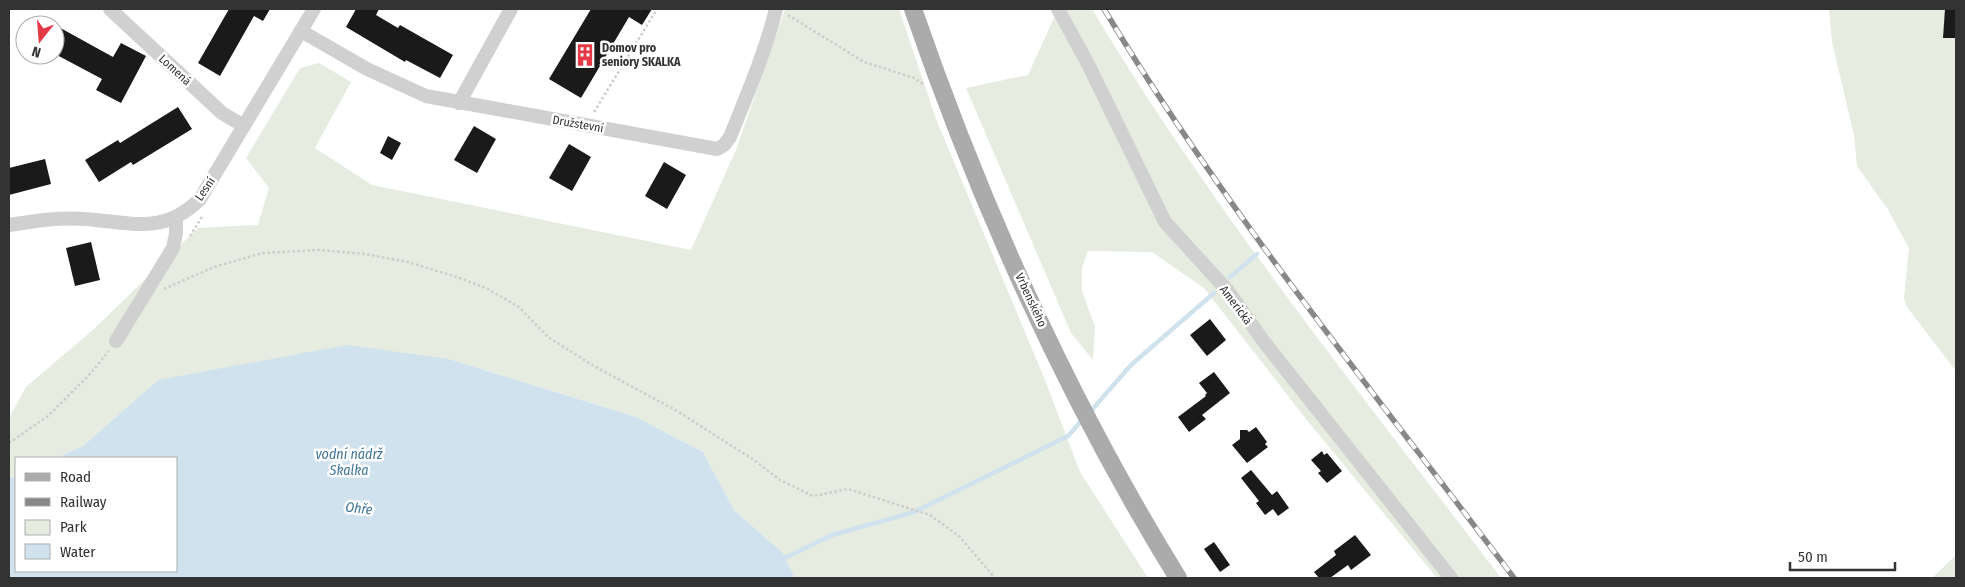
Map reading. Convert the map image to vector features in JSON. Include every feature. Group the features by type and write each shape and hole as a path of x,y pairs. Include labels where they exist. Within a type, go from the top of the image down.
{"main road":[{"name":"Vrbenského","path":"913,9 941,89 996,224 1053,350 1126,492 1178,578"}],"street":[{"name":"Lomená","path":"110,9 222,113 244,126"},
{"name":"Lesní","path":"9,225 55,219 85,219 152,224 176,218 189,210 200,199 314,9"},
{"path":"459,103 511,9"},
{"name":"Americká","path":"1058,9 1088,64 1165,222 1228,291 1264,342 1451,578"},
{"name":"Družstevní","path":"301,31 367,69 406,89 426,96 717,149 724,145 730,137 781,11"},
{"path":"116,342 172,248 176,233 176,218"}],"path":[{"path":"586,126 656,9"},
{"path":"781,11 864,62 914,78 929,88 941,89"},
{"path":"159,291 214,267 263,253 319,250 365,254 415,264 488,289 519,307 548,337 592,365 677,411 754,460 780,480 813,496 848,489 928,514 959,536 994,578"},
{"path":"9,443 48,416 89,375 116,342"}],"green space":[{"path":"785,9 899,9 936,119 1045,380 1080,472 1148,578 795,578 782,552 734,510 703,452 636,417 449,359 158,380 83,446 58,457 15,457 15,476 9,479 9,418 26,387 94,329 198,228 258,225 269,188 246,158 300,68 319,63 351,82 315,148 372,185 691,250 736,150"},
{"path":"1058,9 1092,9 1138,84 1237,228 1341,369 1501,578 1437,578 1306,419 1204,288 1152,252 1088,251 1082,268 1082,291 1095,327 1093,360 1071,333 966,88 1028,75"},
{"path":"1829,9 1956,9 1956,371 1907,307 1904,298 1909,248 1887,208 1857,166 1854,135 1832,42"},
{"path":"1955,556 1956,578 1932,578"}],"water":[{"name":"vodní nádrž Skalka","path":"347,345 449,359 636,417 703,452 734,510 782,552 795,578 9,578 9,479 15,476 15,572 178,572 178,457 58,457 83,446 158,380"}],"building":[{"path":"229,9 270,9 263,21 254,16 220,76 198,63"},
{"path":"356,9 379,9 376,15 398,28 400,25 453,55 440,78 406,60 405,62 346,27"},
{"name":"Domov pro seniory SKALKA","path":"591,9 652,9 642,25 629,17 581,98 549,79"},
{"path":"1945,9 1956,9 1956,38 1943,38"},
{"path":"65,31 113,57 121,43 146,56 121,103 96,90 102,79 65,59"},
{"path":"178,107 192,129 133,165 131,162 99,182 85,160 118,140 120,143"},
{"path":"474,126 496,139 477,173 454,160"},
{"path":"388,136 401,143 392,160 380,153"},
{"path":"569,144 591,157 572,191 549,178"},
{"path":"45,159 51,184 9,195 9,168"},
{"path":"664,162 686,175 667,209 645,196"},
{"path":"91,242 100,280 75,286 66,248"},
{"path":"1210,319 1226,340 1207,356 1190,335"},
{"path":"1214,372 1230,393 1202,415 1206,419 1189,432 1178,417 1206,396 1207,393 1199,383"},
{"path":"1256,427 1267,442 1265,444 1268,447 1247,463 1232,445 1240,439 1240,430 1247,430 1249,432"},
{"path":"1322,451 1324,455 1327,453 1342,471 1327,483 1318,473 1321,471 1311,460"},
{"path":"1251,470 1272,495 1277,491 1289,508 1278,516 1273,509 1265,515 1256,503 1259,501 1241,478"},
{"path":"1355,535 1371,555 1351,570 1348,565 1330,578 1319,578 1314,572 1336,555 1334,551"},
{"path":"1214,542 1230,565 1220,572 1204,549"}],"waterway":[{"path":"1230,277 1257,254"},
{"path":"1089,413 1131,365 1214,293"},
{"path":"780,558 787,557 832,535 914,512 1068,436 1083,419"}],"railway":[{"path":"1104,9 1150,83 1250,228 1354,369 1514,578"}],"place":[{"name":"Domov pro seniory SKALKA","path":"585,55"}],"water label":[{"name":"Ohře","path":"359,508"}]}
